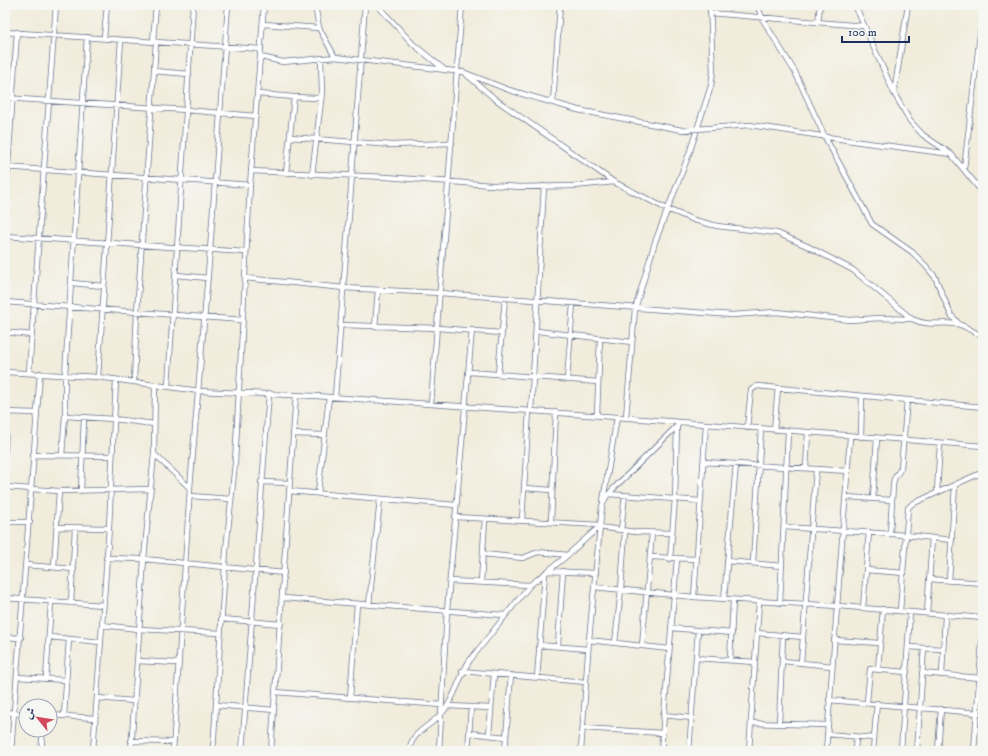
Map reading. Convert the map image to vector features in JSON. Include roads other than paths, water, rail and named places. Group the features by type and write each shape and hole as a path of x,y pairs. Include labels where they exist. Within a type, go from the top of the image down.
{"street":[{"path":"29,372 56,5"},
{"path":"104,38 107,5"},
{"path":"134,382 137,312 154,71 156,5"},
{"path":"168,386 193,5"},
{"path":"173,751 190,488 208,278 228,5"},
{"path":"212,751 239,391 250,185 264,5"},
{"path":"315,5 319,28 335,57"},
{"path":"335,397 365,5"},
{"path":"377,5 413,44 447,70"},
{"path":"431,404 462,5"},
{"path":"553,103 560,5"},
{"path":"626,417 635,309 667,209 689,154 696,128 711,86 710,5"},
{"path":"757,5 761,17 796,72 825,137 872,224 912,252 926,266 935,277 951,315 960,325 983,337"},
{"path":"818,22 820,5"},
{"path":"855,5 894,93 914,126 923,135 951,154 983,193"},
{"path":"894,93 908,5"},
{"path":"964,169 983,9"},
{"path":"710,13 864,26"},
{"path":"263,24 319,28"},
{"path":"5,32 261,49"},
{"path":"5,211 6,167 17,32"},
{"path":"62,455 66,416 64,375 72,283 87,37"},
{"path":"98,378 121,40"},
{"path":"261,57 282,62 335,57 456,71 463,72 509,90 578,110 674,128 750,125 951,154"},
{"path":"312,175 322,93 321,58"},
{"path":"154,71 189,74"},
{"path":"463,72 495,99 614,182 667,209 694,220 717,226 777,233 807,246 853,270 912,319 920,323 932,325 960,325"},
{"path":"258,94 317,98 322,93"},
{"path":"286,173 294,97"},
{"path":"5,98 220,112 256,116"},
{"path":"290,137 392,145 452,143"},
{"path":"6,167 215,181 250,185"},
{"path":"251,171 519,187 574,186 614,182"},
{"path":"522,520 539,302 544,186"},
{"path":"5,236 246,252"},
{"path":"176,275 208,278"},
{"path":"244,278 344,288 440,293 539,302 732,315 776,312 850,320 879,318 912,319"},
{"path":"72,283 104,286"},
{"path":"375,327 378,290"},
{"path":"498,374 505,299"},
{"path":"5,302 242,320"},
{"path":"567,380 573,304"},
{"path":"341,325 438,328 501,333"},
{"path":"439,751 455,517 465,406 470,372 472,330"},
{"path":"537,331 632,342"},
{"path":"5,332 31,335"},
{"path":"596,415 600,339"},
{"path":"5,372 29,372 98,378 199,391 239,391 556,412 626,417 679,425 706,425 983,446"},
{"path":"470,372 598,382"},
{"path":"5,747 11,749 30,522 33,455 40,373"},
{"path":"93,751 101,642 116,380"},
{"path":"131,751 138,629 154,454 155,385"},
{"path":"747,428 751,390 753,387 757,386 983,406"},
{"path":"774,430 778,388"},
{"path":"242,751 253,621 261,482 269,393"},
{"path":"271,751 283,598 296,395"},
{"path":"861,437 862,396"},
{"path":"318,493 329,397"},
{"path":"890,534 894,478 901,468 907,400"},
{"path":"5,450 6,412 37,413"},
{"path":"551,522 556,412"},
{"path":"66,416 114,419 154,424"},
{"path":"81,491 84,417"},
{"path":"581,751 599,526 617,417"},
{"path":"602,506 609,494 679,425"},
{"path":"670,559 679,425"},
{"path":"694,597 706,425"},
{"path":"753,563 761,429"},
{"path":"780,603 788,432"},
{"path":"806,468 808,433"},
{"path":"293,434 325,435"},
{"path":"826,751 850,437"},
{"path":"873,499 877,438"},
{"path":"936,492 940,442"},
{"path":"154,454 190,488"},
{"path":"33,455 112,456"},
{"path":"704,462 848,471"},
{"path":"724,599 736,464"},
{"path":"801,663 816,469"},
{"path":"900,611 908,508 912,504 936,492 983,472"},
{"path":"261,482 290,483"},
{"path":"949,581 955,484"},
{"path":"5,487 59,491 150,489"},
{"path":"525,488 552,490"},
{"path":"289,490 456,505"},
{"path":"54,567 59,491"},
{"path":"609,494 700,500"},
{"path":"615,643 621,590 625,495"},
{"path":"190,496 231,499"},
{"path":"369,605 380,498"},
{"path":"846,498 892,500"},
{"path":"455,517 551,522 599,526 623,531 672,533"},
{"path":"481,582 485,519"},
{"path":"5,522 30,522"},
{"path":"409,751 417,733 442,714 448,706 462,671 504,615 530,585 568,555 599,526"},
{"path":"57,527 108,528"},
{"path":"784,527 869,532 952,540"},
{"path":"71,603 75,528"},
{"path":"862,608 869,532"},
{"path":"642,646 652,533"},
{"path":"927,613 932,538"},
{"path":"483,554 523,558 538,552 568,555"},
{"path":"650,557 696,559"},
{"path":"106,558 144,559 256,572 284,573"},
{"path":"673,751 661,751 676,559"},
{"path":"727,561 782,566"},
{"path":"26,565 74,569"},
{"path":"866,570 904,574"},
{"path":"546,572 563,571 596,573"},
{"path":"558,646 563,571"},
{"path":"537,678 546,572"},
{"path":"929,579 983,583"},
{"path":"450,581 530,585"},
{"path":"594,587 673,596 883,609 983,618"},
{"path":"5,598 103,606"},
{"path":"283,598 504,615"},
{"path":"730,660 733,600"},
{"path":"46,679 51,602"},
{"path":"749,751 759,602"},
{"path":"350,698 357,604"},
{"path":"878,669 883,609"},
{"path":"901,751 910,612"},
{"path":"942,675 945,615"},
{"path":"221,619 281,624"},
{"path":"102,625 138,629 220,633"},
{"path":"670,628 732,633"},
{"path":"974,751 983,629"},
{"path":"689,751 698,630"},
{"path":"757,633 803,637"},
{"path":"779,724 783,636"},
{"path":"5,637 21,638"},
{"path":"49,637 101,642"},
{"path":"64,716 65,680 69,639"},
{"path":"589,640 669,649"},
{"path":"834,640 880,643"},
{"path":"539,645 588,649"},
{"path":"908,647 943,649"},
{"path":"917,751 924,648"},
{"path":"696,658 755,662"},
{"path":"137,661 178,663"},
{"path":"783,661 832,666"},
{"path":"867,702 869,671 878,669 907,672"},
{"path":"462,671 586,682"},
{"path":"922,673 980,678"},
{"path":"490,735 494,674"},
{"path":"505,751 511,675"},
{"path":"17,677 65,680"},
{"path":"275,692 442,705"},
{"path":"97,698 134,701"},
{"path":"829,700 905,705 978,713"},
{"path":"873,751 877,703"},
{"path":"216,705 274,710"},
{"path":"448,706 491,708"},
{"path":"468,751 471,707"},
{"path":"938,751 941,709"},
{"path":"5,712 18,713"},
{"path":"663,715 692,718"},
{"path":"58,716 95,718"},
{"path":"751,723 827,725"},
{"path":"583,728 662,733"},
{"path":"470,733 506,737"},
{"path":"827,734 874,738"},
{"path":"855,751 856,737"},
{"path":"42,738 41,751 52,751"},
{"path":"131,741 173,742"}]}
